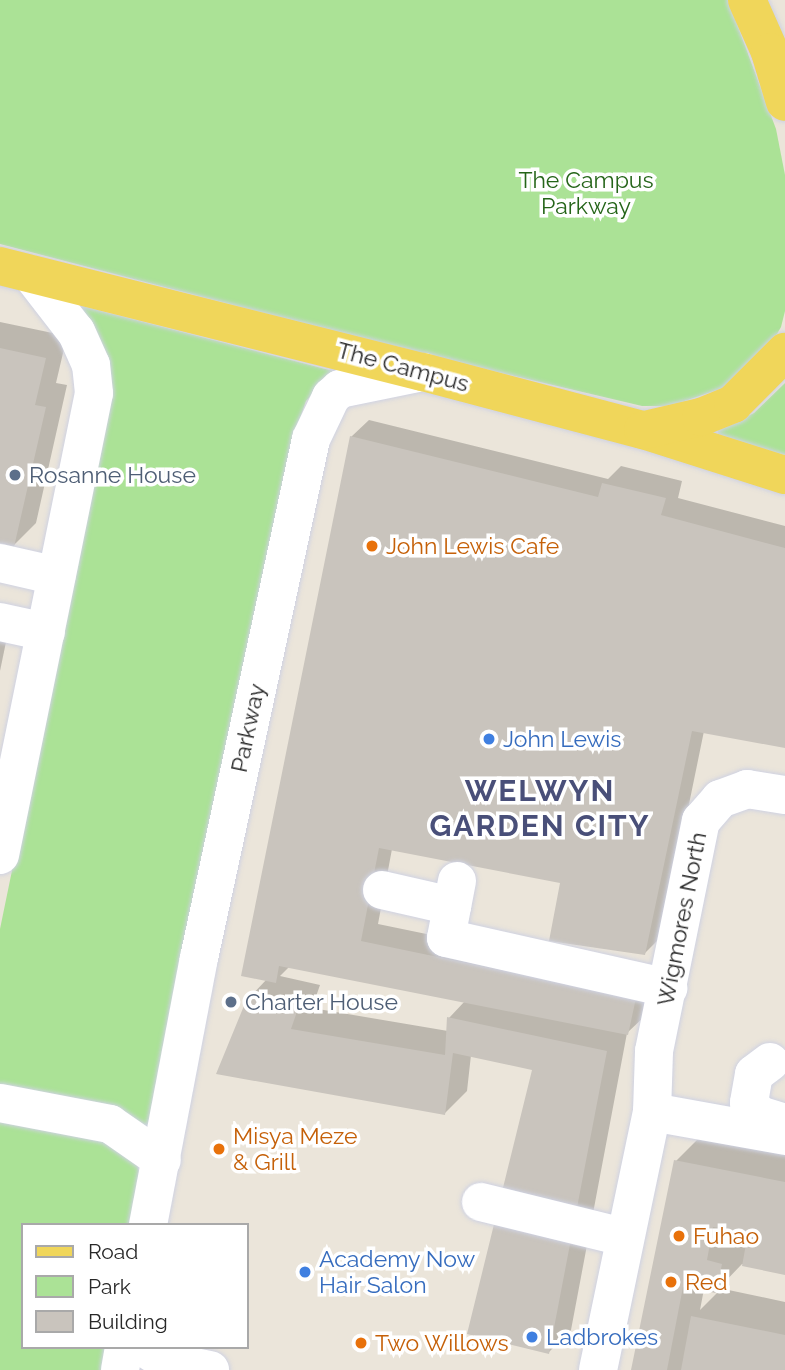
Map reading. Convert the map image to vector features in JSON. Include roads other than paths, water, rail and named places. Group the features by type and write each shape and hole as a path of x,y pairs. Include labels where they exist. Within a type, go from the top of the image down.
{"main road":[{"path":"747,0 770,51 785,102"},
{"name":"The Campus","path":"16,270 643,430 701,417 733,404 785,352"},
{"path":"643,430 785,475"}],"street":[{"path":"0,855 12,737 46,632 94,393 91,365 76,332 16,270"},
{"name":"Parkway","path":"148,1223 199,958 311,439 331,397 340,389 423,372"},
{"path":"0,563 57,576"},
{"path":"0,622 46,632"},
{"name":"Wigmores North","path":"598,1370 623,1237 652,1112 654,1051 701,821 720,799 747,789 785,794"},
{"path":"382,890 455,894 446,937 668,988"},
{"path":"711,1124 730,1104 738,1067 733,1054"},
{"path":"770,1062 754,1074 749,1103 758,1115 785,1123"},
{"path":"0,1103 110,1124 162,1160"},
{"path":"652,1112 785,1136"},
{"path":"481,1202 623,1237"},
{"path":"120,1370 124,1349"},
{"path":"146,1349 165,1362 210,1370"}],"place":[{"name":"Rosanne House","path":"15,475"},
{"name":"John Lewis Cafe","path":"372,546"},
{"name":"John Lewis","path":"489,739"},
{"name":"Charter House","path":"231,1002"},
{"name":"Misya Meze & Grill","path":"219,1149"},
{"name":"Fuhao","path":"679,1236"},
{"name":"Academy Now Hair Salon","path":"305,1272"},
{"name":"Red","path":"671,1282"},
{"name":"Ladbrokes","path":"532,1337"},
{"name":"Two Willows","path":"361,1343"}],"district":[{"name":"WELWYN GARDEN CITY","path":"540,808"}],"park label":[{"name":"The Campus Parkway","path":"586,193"}]}
